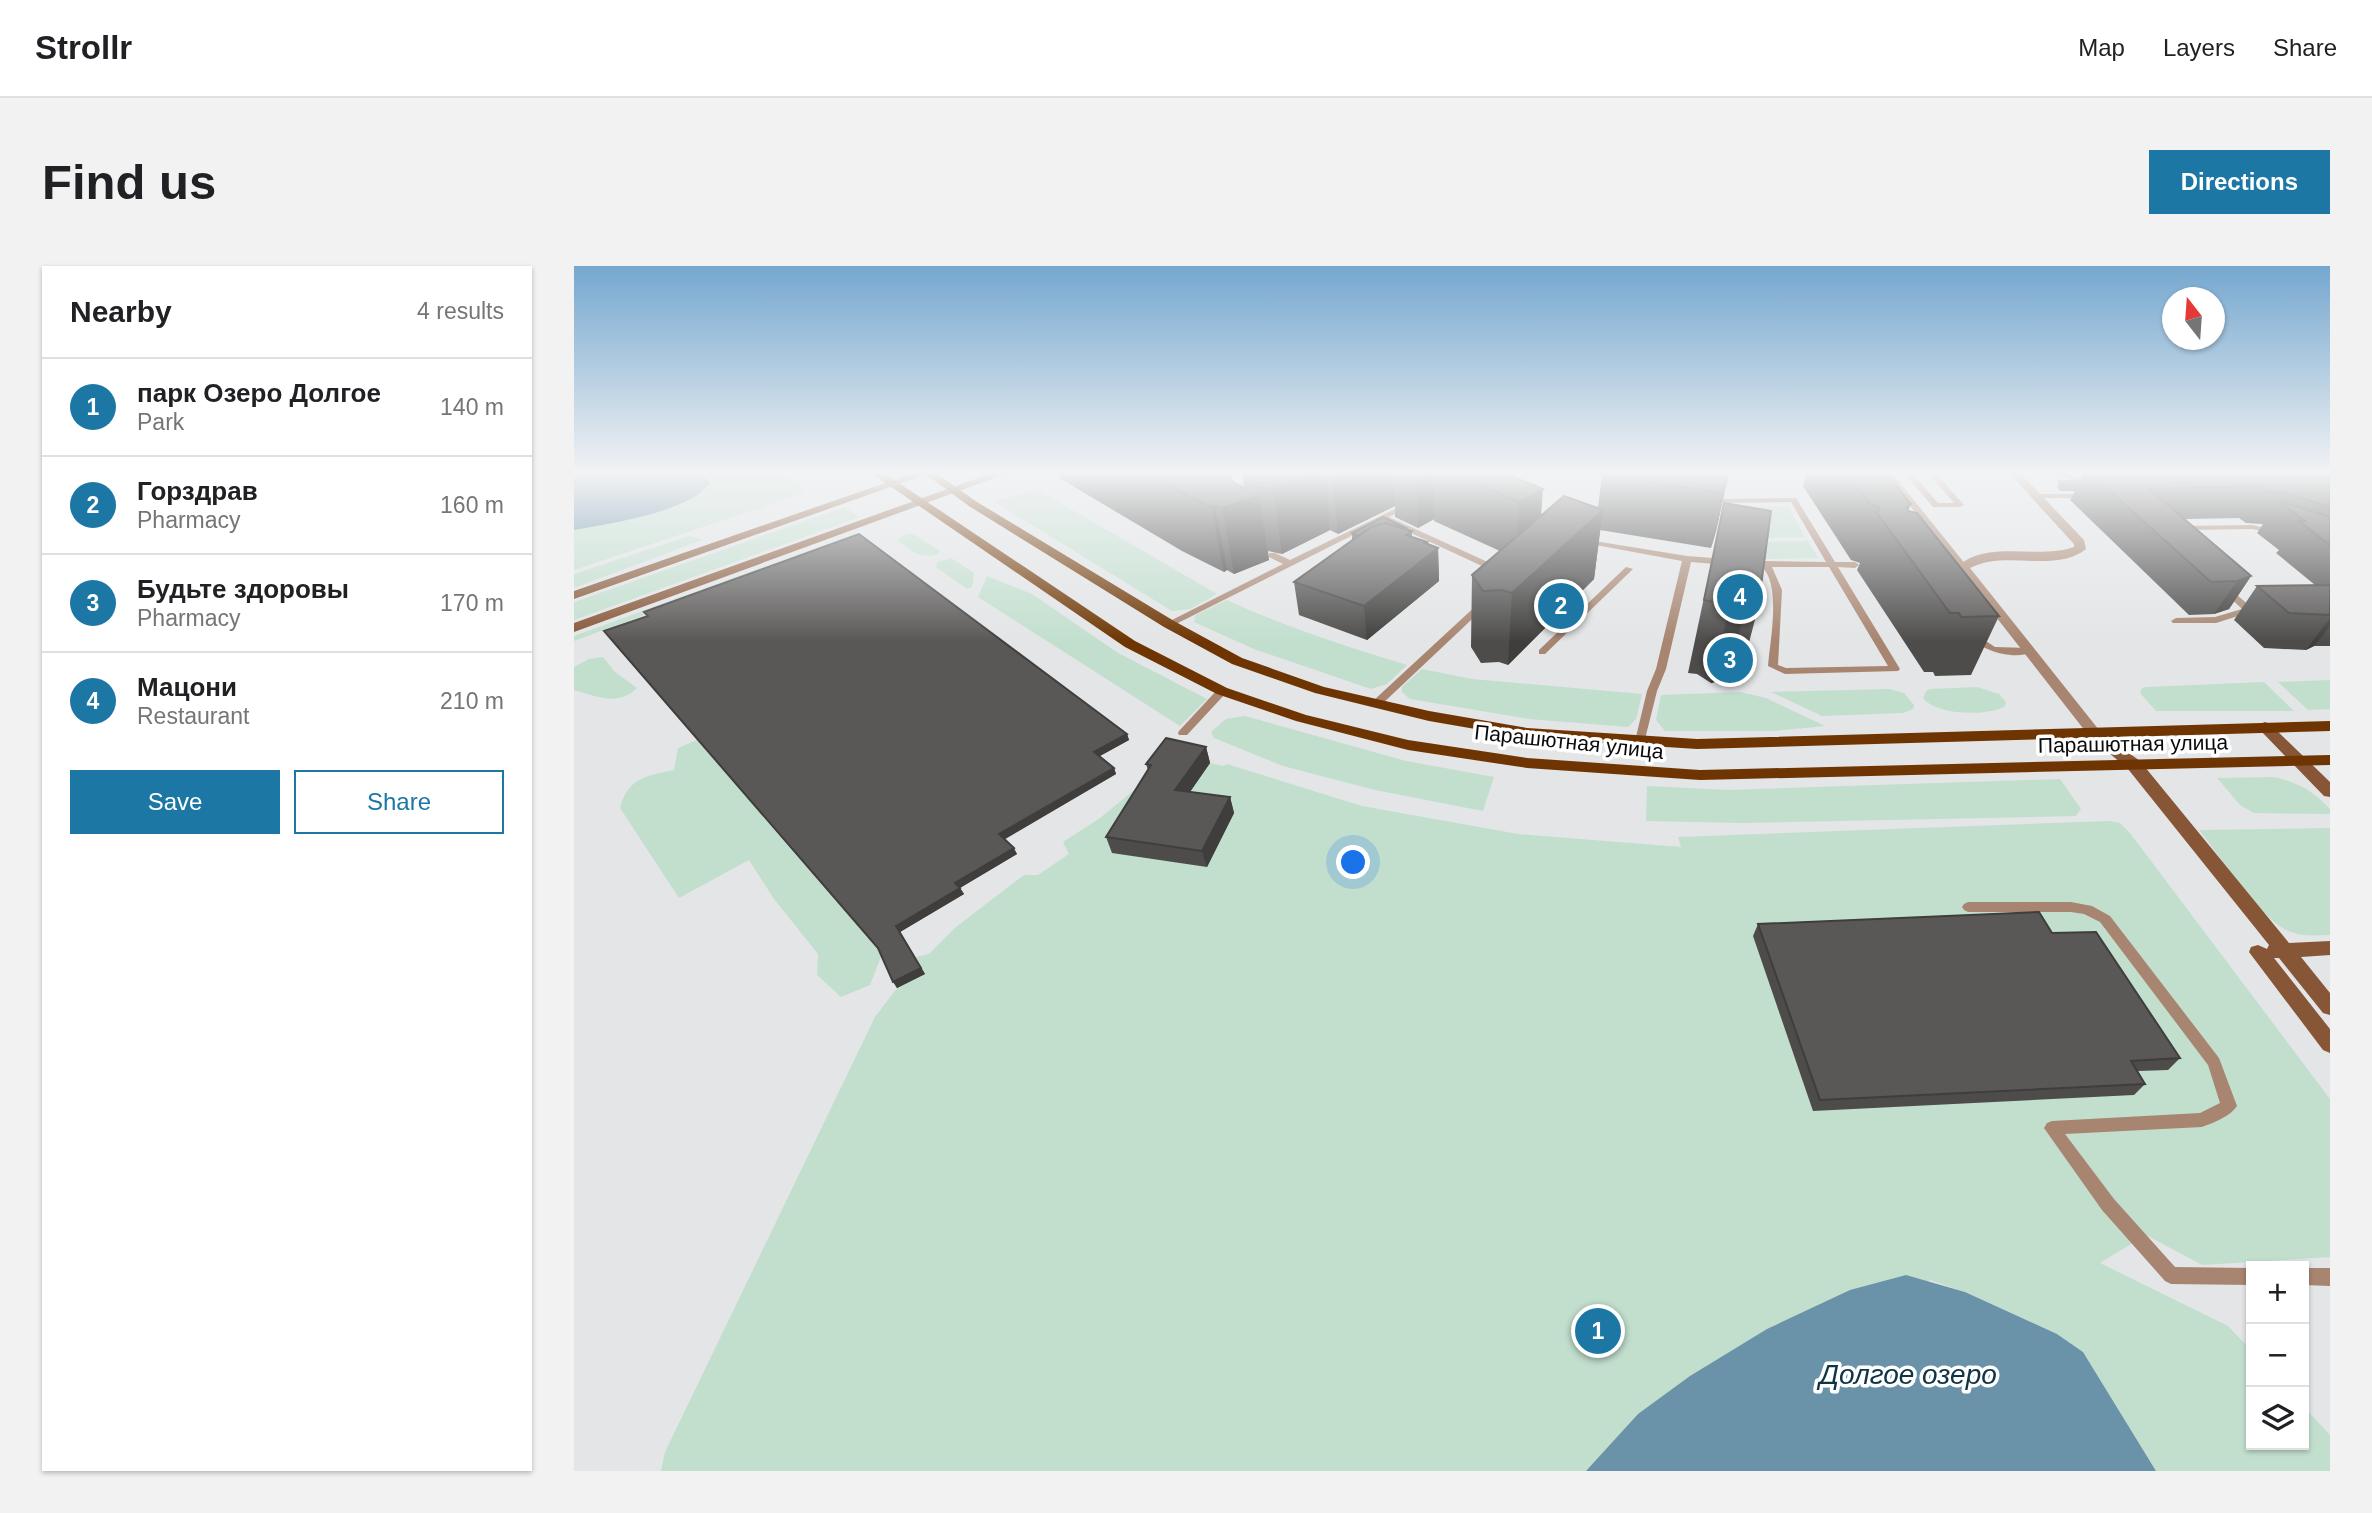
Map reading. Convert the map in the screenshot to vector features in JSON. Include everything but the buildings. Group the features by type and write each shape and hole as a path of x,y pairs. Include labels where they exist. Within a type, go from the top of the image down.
{"main road":[{"path":"574,595 763,529"},
{"path":"574,628 848,529"},
{"name":"Парашютная улица","path":"960,529 1130,644 1222,691 1301,718 1408,745 1527,763 1700,775 2330,760"},
{"name":"Парашютная улица","path":"1016,529 1168,624 1237,661 1320,690 1429,716 1527,733 1697,744 2330,726"},
{"path":"2265,727 2330,792"},
{"path":"2094,733 2134,765 2330,1007"},
{"path":"2330,948 2258,952 2330,1044"}],"street":[{"path":"2067,529 2080,543 2080,549 2059,554 1981,558 1963,567 2094,733"}],"lane":[{"path":"1168,624 1358,529"},
{"path":"1408,529 1512,577"},
{"path":"1766,564 1778,590 1773,666 1785,671 1895,669 1811,529"},
{"path":"1933,529 1963,567"},
{"path":"2261,529 2284,535"},
{"path":"1408,539 1418,534"},
{"path":"1339,539 1349,544"},
{"path":"1578,539 1687,559 1738,562"},
{"path":"1272,555 1290,564"},
{"path":"1640,741 1652,691 1661,669 1687,559"},
{"path":"1752,563 1854,565"},
{"path":"1542,652 1629,569"},
{"path":"2212,577 2247,608"},
{"path":"1377,703 1493,595"},
{"path":"2176,621 2216,620 2247,608 2265,608"},
{"path":"1972,633 1979,643 2002,651 2029,650"},
{"path":"1183,733 1222,691"},
{"path":"1968,907 2071,907 2087,909 2105,919 2214,1062 2229,1107 2202,1120 2052,1128 2094,1191 2171,1275 2246,1277"},
{"path":"2309,1277 2330,1277"}],"green space":[{"path":"574,529 696,529 574,570"},
{"path":"782,529 826,529 574,620 574,602"},
{"path":"1039,529 1106,529 1217,594 1190,609 1172,611"},
{"path":"1736,529 1801,529 1805,537 1740,538"},
{"path":"857,533 861,535 574,641 574,636"},
{"path":"907,534 913,534 940,551 932,556 916,553 897,540"},
{"path":"689,536 702,540 574,588 574,574"},
{"path":"1808,541 1818,558 1762,559 1753,542"},
{"path":"951,558 974,573 972,587 967,589 936,567 937,562"},
{"path":"987,576 1032,594 1118,653 1207,699 1180,726 978,597"},
{"path":"1227,600 1293,627 1407,665 1387,684 1371,689 1254,649 1194,622 1196,615"},
{"path":"603,657 615,672 637,688 630,694 615,699 574,690 574,667 589,659"},
{"path":"1422,669 1472,679 1642,694 1636,719 1628,727 1529,719 1410,699 1402,692 1402,687"},
{"path":"2330,680 2330,709 2308,710 2278,682"},
{"path":"2264,682 2294,711 2156,711 2140,693 2142,688 2146,687"},
{"path":"1977,687 1999,694 2006,702 2005,706 1987,712 1950,711 1929,704 1923,698 1930,689"},
{"path":"1890,689 1904,693 1914,705 1913,709 1903,713 1822,716 1771,692"},
{"path":"1740,692 1766,698 1825,726 1773,731 1665,731 1656,720 1661,695"},
{"path":"1245,716 1406,761 1494,777 1483,811 1375,790 1283,766 1214,738 1211,732 1226,719"},
{"path":"697,740 882,954 870,985 841,997 817,975 818,954 774,899 749,860 679,898 620,808 633,784 647,776 674,770 678,748"},
{"path":"1210,763 1223,766 1227,764 1362,806 1518,834 1681,847 1678,837 2109,821 2120,823 2330,1099 2330,1257 2202,1265 2146,1235 2100,1263 2228,1326 2246,1345 2246,1450 2309,1450 2309,1412 2330,1435 2330,1471 2156,1471 2083,1352 2057,1334 1965,1292 1930,1280 1596,1462 1586,1471 661,1471 665,1452 875,1017 897,988 925,974 916,957 929,954 956,927 1024,875 1038,875 1069,854 1063,842 1100,818 1145,781"},
{"path":"2273,777 2311,792 2330,809 2330,814 2254,813 2240,805 2217,778"},
{"path":"2060,779 2081,809 2076,816 1740,823 1646,821 1647,786 1728,790"},
{"path":"2330,828 2330,935 2301,935 2279,926 2254,902 2199,830"}],"water":[{"name":"Долгое озеро","path":"1906,1275 1965,1292 2057,1334 2083,1352 2156,1471 1586,1471 1638,1414 1690,1376 1767,1329 1850,1290"}],"place":[{"name":"Мацони","path":"1740,597"},
{"name":"Горздрав","path":"1561,606"},
{"name":"Будьте здоровы","path":"1730,660"},
{"name":"парк Озеро Долгое","path":"1598,1331"}]}
